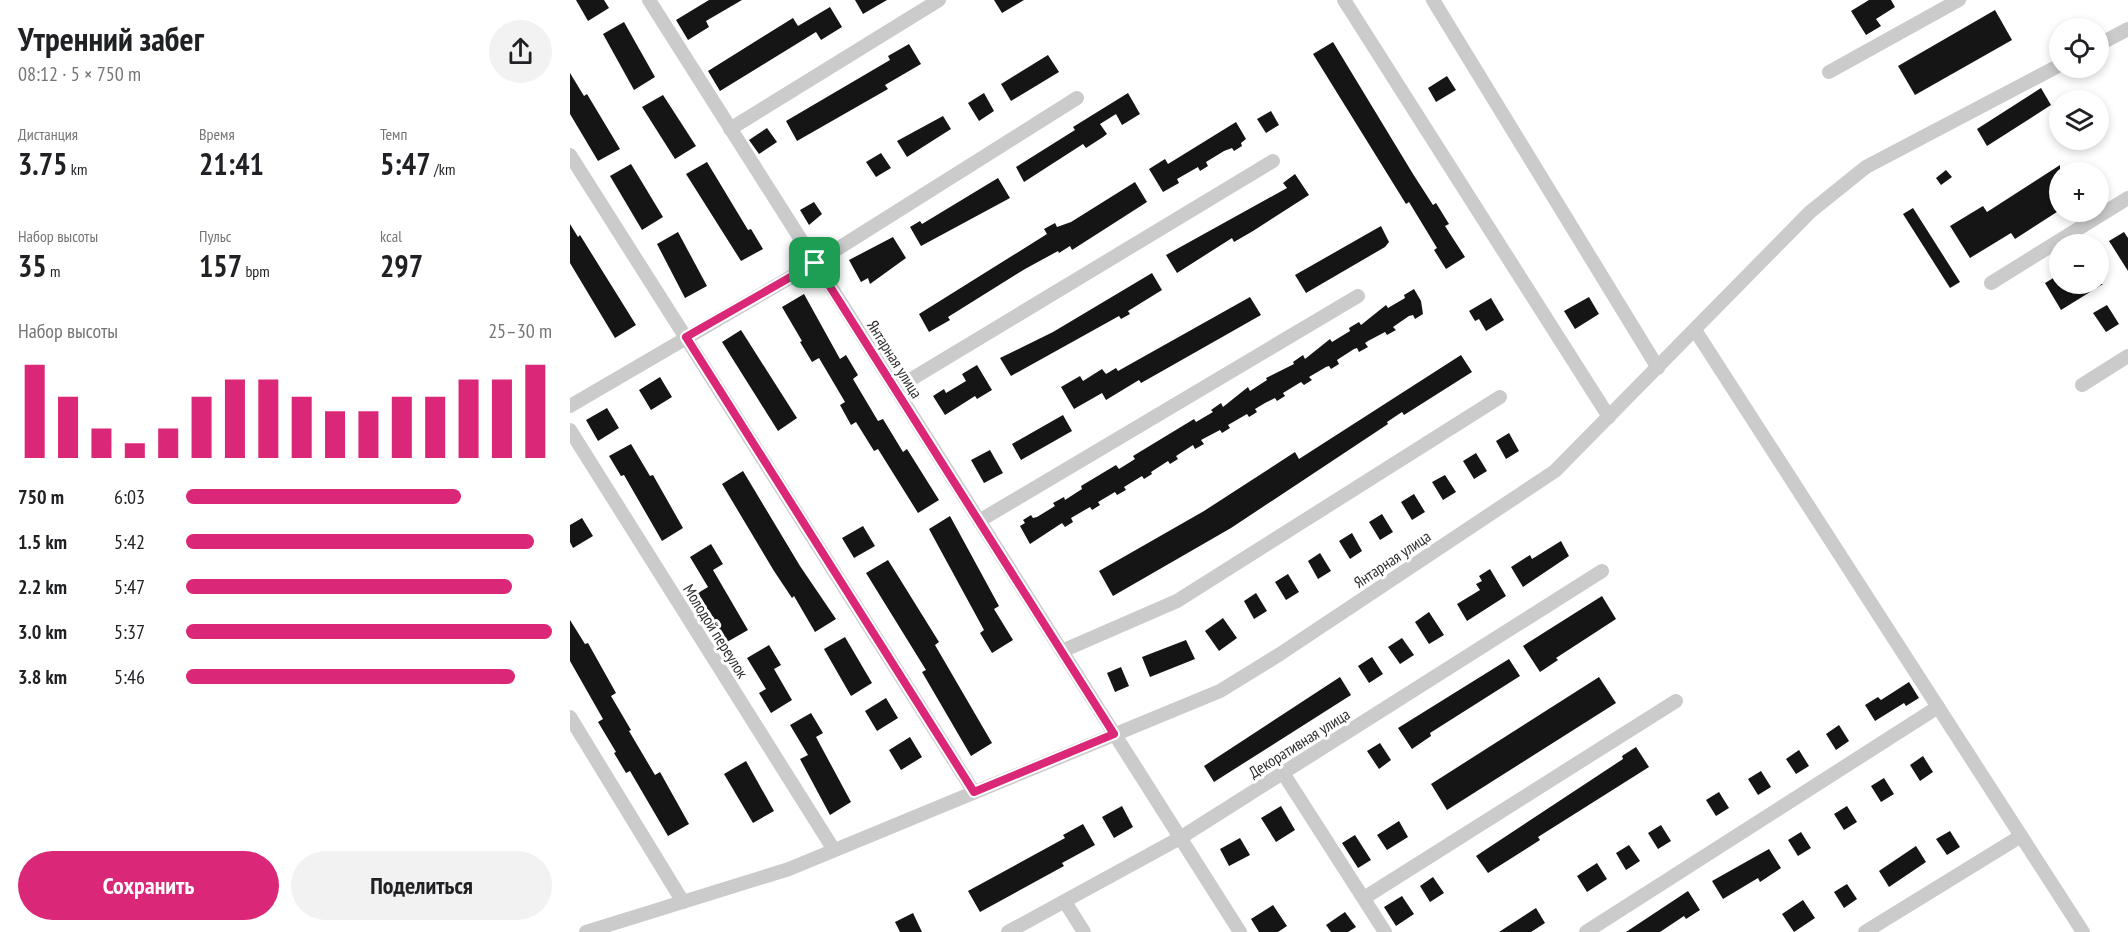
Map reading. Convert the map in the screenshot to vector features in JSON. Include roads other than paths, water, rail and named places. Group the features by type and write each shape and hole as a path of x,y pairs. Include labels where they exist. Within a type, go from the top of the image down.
{"street":[{"name":"Янтарная улица","path":"649,0 1240,932"},
{"path":"730,129 939,0"},
{"path":"1344,0 1609,417"},
{"path":"1433,0 1658,368"},
{"path":"1829,72 1959,0"},
{"path":"2109,39 2128,29"},
{"name":"Янтарная улица","path":"1114,734 1220,691 1280,654 1555,471 1810,212 1866,167 2049,71"},
{"path":"570,406 815,263 1077,98"},
{"path":"570,155 974,792"},
{"path":"895,390 1273,161"},
{"path":"1991,283 2128,198"},
{"path":"979,521 1358,296"},
{"path":"1695,330 2083,932"},
{"path":"2082,384 2128,356"},
{"path":"1062,651 1177,601 1500,397"},
{"name":"Молодой переулок","path":"570,430 834,850"},
{"name":"Декоративная улица","path":"1008,932 1180,838 1602,571"},
{"path":"1364,898 1676,701"},
{"path":"1586,932 1938,707"},
{"path":"570,717 683,902"},
{"path":"586,932 789,868 1114,734"},
{"path":"1283,773 1385,932"},
{"path":"1864,932 2021,836"},
{"path":"1065,902 1084,932"}]}
